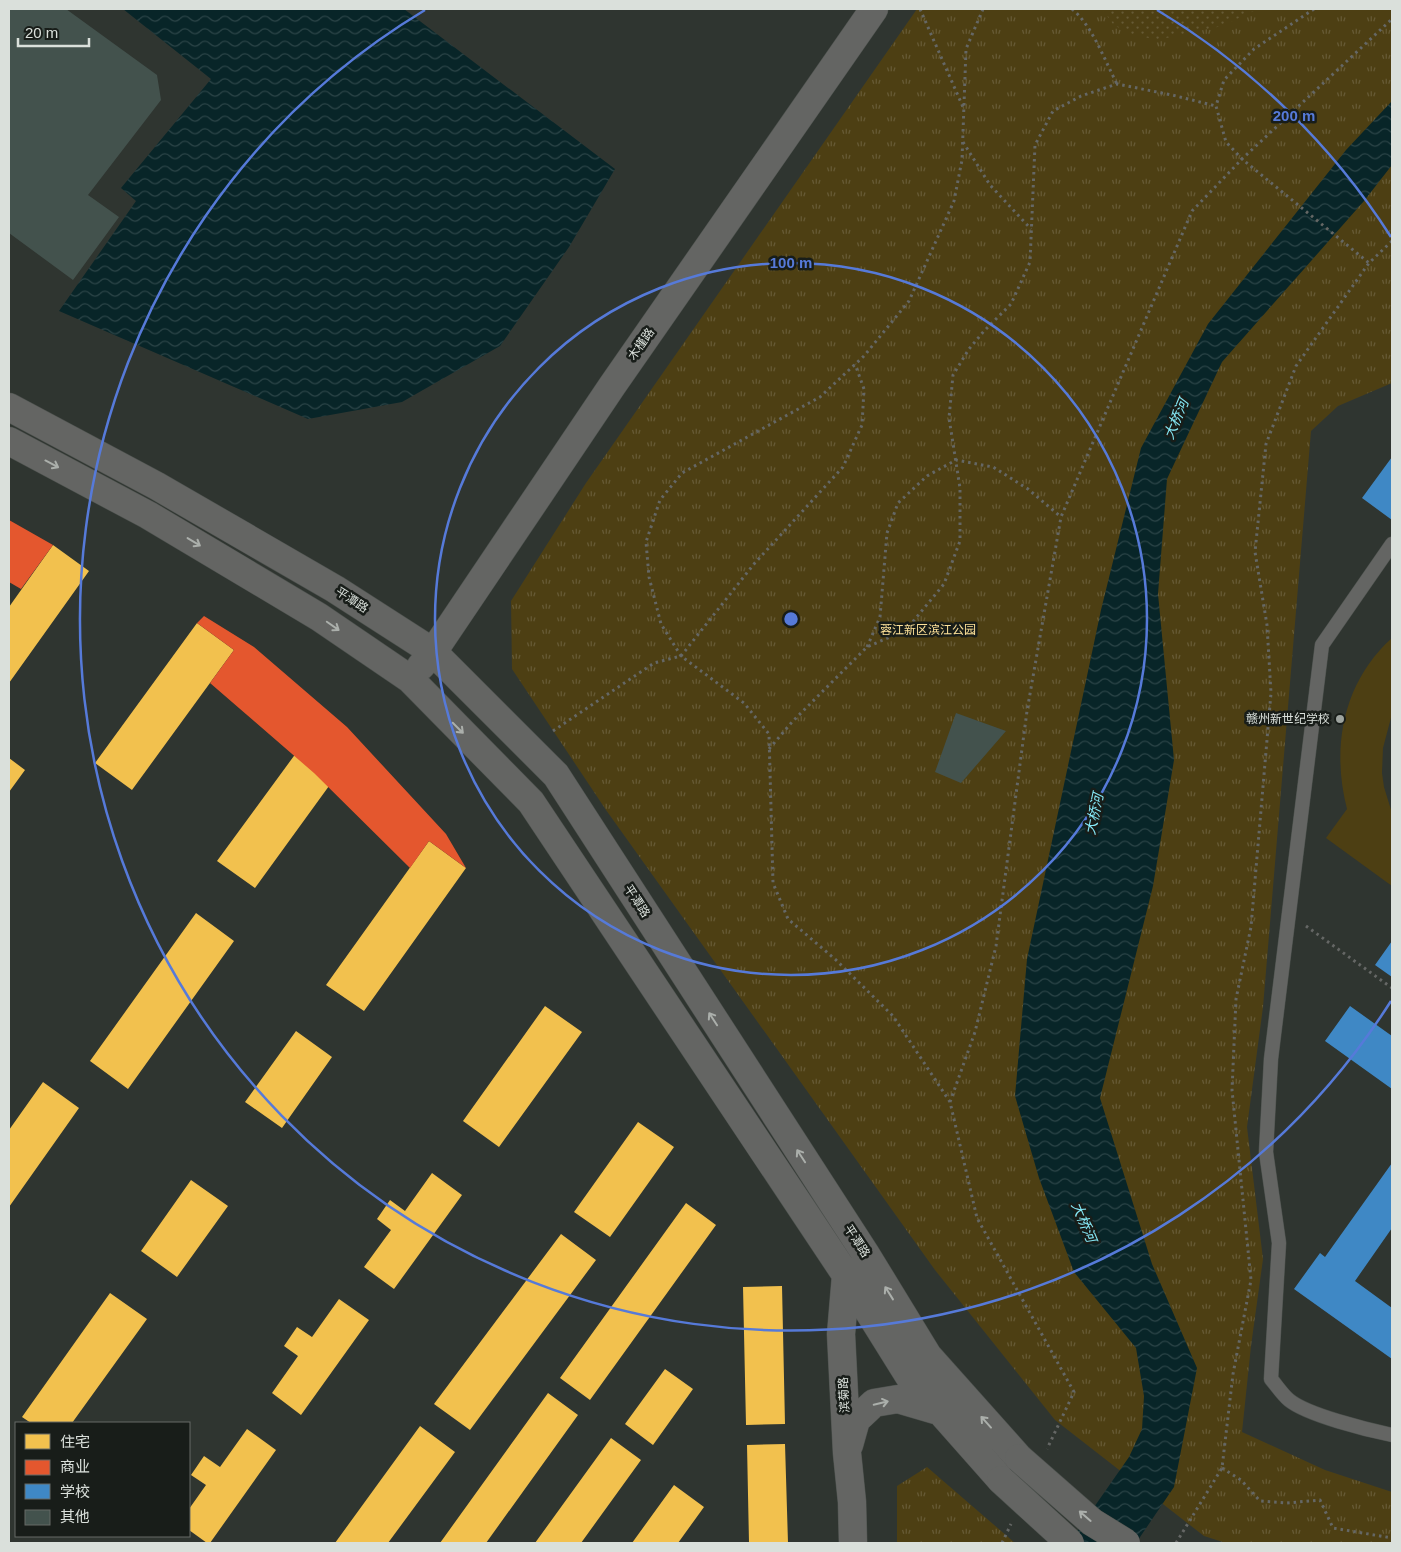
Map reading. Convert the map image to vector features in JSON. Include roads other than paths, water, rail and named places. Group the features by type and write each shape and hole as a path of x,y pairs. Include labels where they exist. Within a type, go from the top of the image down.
{"street":[{"name":"木槿路","path":"410,679 433,652 612,386 874,9"},
{"name":"平潭路","path":"9,407 157,486 334,589 433,652 556,775 928,1356 1031,1456 1092,1522 1126,1543"},
{"path":"9,441 148,515 319,617 410,679 531,802 846,1275 908,1376 1001,1480 1070,1543"},
{"path":"846,1275 864,1254"},
{"name":"滨菊路","path":"846,1275 841,1334 853,1543"},
{"path":"847,1454 856,1420 874,1404 898,1399 940,1411"}],"lane":[{"path":"1392,544 1322,645 1272,1059 1266,1152 1280,1243 1271,1379 1288,1399 1302,1408 1375,1432 1392,1435"}],"water":[{"path":"123,9 404,9 615,169 569,247 500,346 402,402 308,419 59,311 136,201 121,188 211,79"},
{"name":"大桥河","path":"1392,101 1392,165 1364,201 1222,362 1167,479 1158,594 1174,760 1153,886 1100,1098 1152,1264 1197,1368 1174,1487 1136,1543 1069,1543 1129,1457 1142,1429 1144,1396 1136,1348 1074,1272 1039,1178 1015,1096 1027,959 1101,610 1141,448 1208,324 1346,150"}],"place":[{"name":"赣州新世纪学校","path":"1340,719"}],"park label":[{"name":"蓉江新区滨江公园","path":"928,630"}]}
